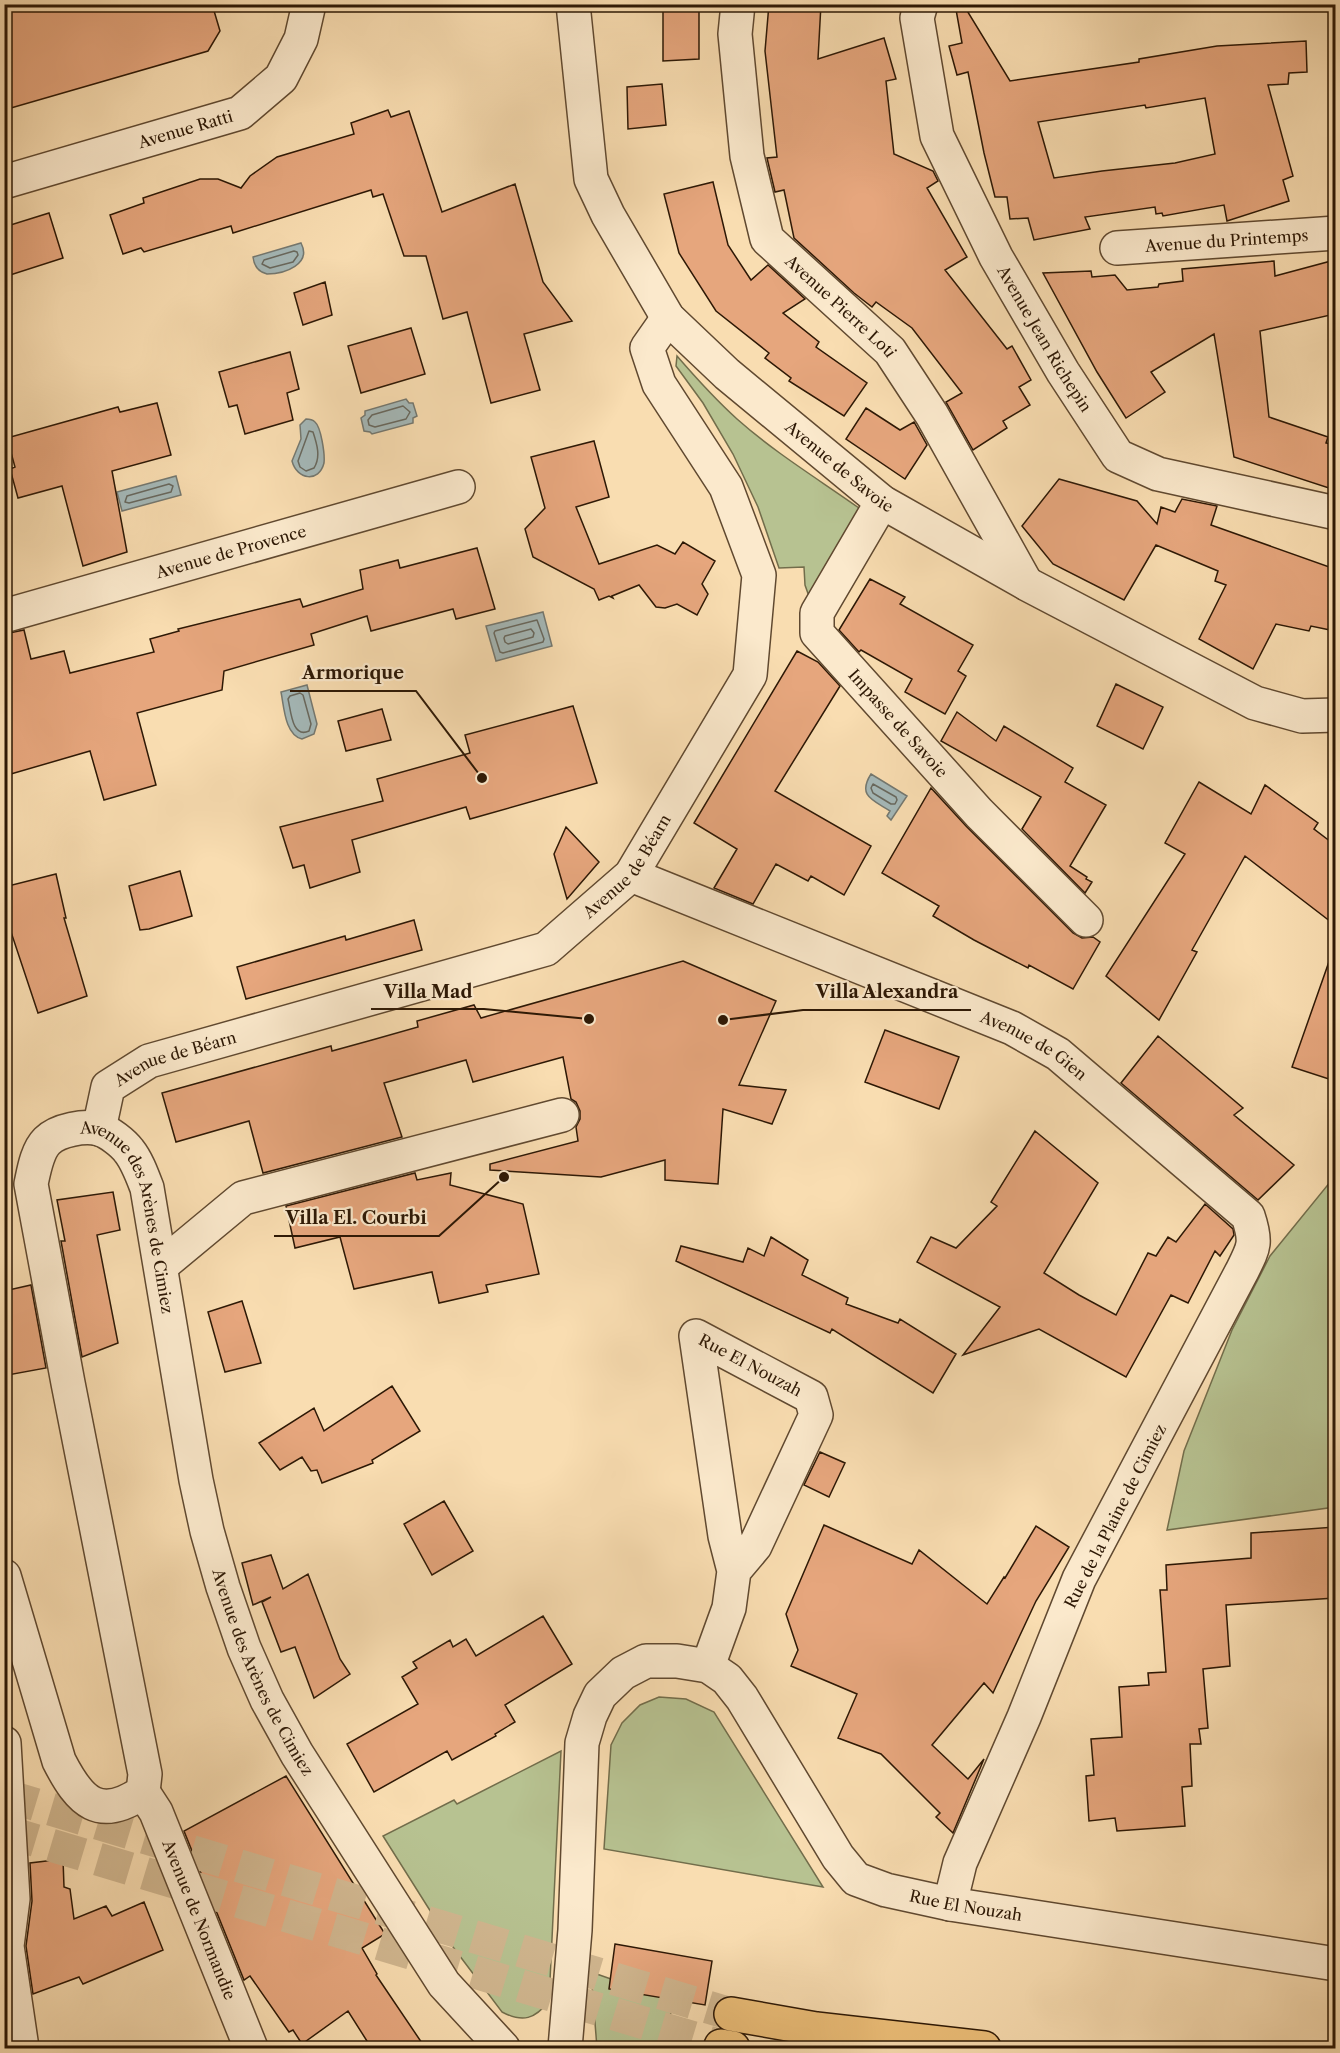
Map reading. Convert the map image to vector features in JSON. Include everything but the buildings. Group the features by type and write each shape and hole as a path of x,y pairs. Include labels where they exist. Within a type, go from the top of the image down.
{"highway":[{"path":"731,2014 816,2029 984,2049"}],"street":[{"name":"Avenue Ratti","path":"4,182 240,113 281,78 301,39 309,4"},
{"name":"Avenue de Savoie","path":"573,4 591,179 608,215 668,318 727,374 882,502 1027,584 1255,703 1302,716 1335,715"},
{"name":"Avenue Pierre Loti","path":"738,4 735,34 747,156 767,239 890,351 932,415 1027,584"},
{"name":"Avenue Jean Richepin","path":"921,4 917,18 937,136 996,257 1063,372 1118,456 1158,474 1335,513"},
{"name":"Avenue du Printemps","path":"1117,248 1335,233"},
{"name":"Avenue de Béarn","path":"99,1129 108,1087 149,1061 546,949 631,875 750,675 759,575 726,487 659,384 647,348 668,318"},
{"name":"Avenue de Provence","path":"4,616 458,487"},
{"name":"Impasse de Savoie","path":"882,502 817,613 817,633 979,813 1086,920"},
{"name":"Avenue de Gien","path":"631,875 1012,1028 1040,1042 1058,1054 1248,1216 1255,1236"},
{"path":"161,1266 243,1198 562,1115"},
{"name":"Avenue des Arènes de Cimiez","path":"143,1792 145,1774 142,1753 31,1184 36,1162 46,1142 59,1132 78,1129 99,1129 128,1149 147,1188 196,1480 207,1531 244,1648 267,1700 297,1754 444,1984 503,2049"},
{"name":"Rue de la Plaine de Cimiez","path":"950,1904 960,1863 1024,1717 1079,1579 1242,1271 1251,1253 1255,1236"},
{"name":"Rue El Nouzah","path":"708,1666 729,1608 734,1571 725,1536 696,1336 811,1397 816,1415 754,1546 734,1571"},
{"path":"7,1598 59,1761 78,1794 92,1804 112,1806 130,1801 143,1792"},
{"name":"Rue El Nouzah","path":"565,2049 575,1929 582,1743 590,1716 600,1695 623,1673 646,1661 677,1660 708,1666 727,1679 742,1698 838,1857 856,1879 886,1890 950,1904 1335,1964"},
{"path":"4,1743 13,1899 8,1946 22,2049"},
{"name":"Avenue de Normandie","path":"143,1792 156,1812 251,2049"}],"green space":[{"path":"677,356 713,396 751,431 859,508 862,515 811,602 805,585 804,567 779,568 758,507 733,454 703,403 676,366"},
{"path":"1335,1176 1335,1507 1167,1530 1184,1451 1232,1330 1270,1256"},
{"path":"659,1697 686,1699 714,1712 823,1887 604,1849 611,1745 622,1723 640,1705"},
{"path":"561,1751 549,2001 539,2012 522,2018 502,2012 453,1947 383,1836 454,1800 457,1804"},
{"path":"591,1972 671,2000 670,2048 597,2048"}],"water":[{"path":"301,243 303,257 289,270 267,274 255,266 253,257"},
{"path":"406,399 409,403 413,403 417,416 413,418 413,423 372,434 364,431 361,418 365,415 365,411"},
{"path":"306,419 313,420 319,429 324,459 318,474 308,477 298,472 292,461 301,439 300,425"},
{"path":"176,476 181,495 122,511 117,492"},
{"path":"543,612 552,646 496,661 486,626"},
{"path":"307,685 317,724 314,734 302,739 292,732 289,726 281,692"},
{"path":"871,774 907,796 891,820 887,816 890,811 869,797 866,792 867,781"}],"tunnel":[{"path":"4,1795 731,2014"},
{"path":"4,1831 721,2046"}],"place":[{"name":"Armorique","path":"482,778"},
{"name":"Villa Mad","path":"589,1019"},
{"name":"Villa Alexandra","path":"723,1020"},
{"name":"Villa El. Courbi","path":"504,1177"}]}
